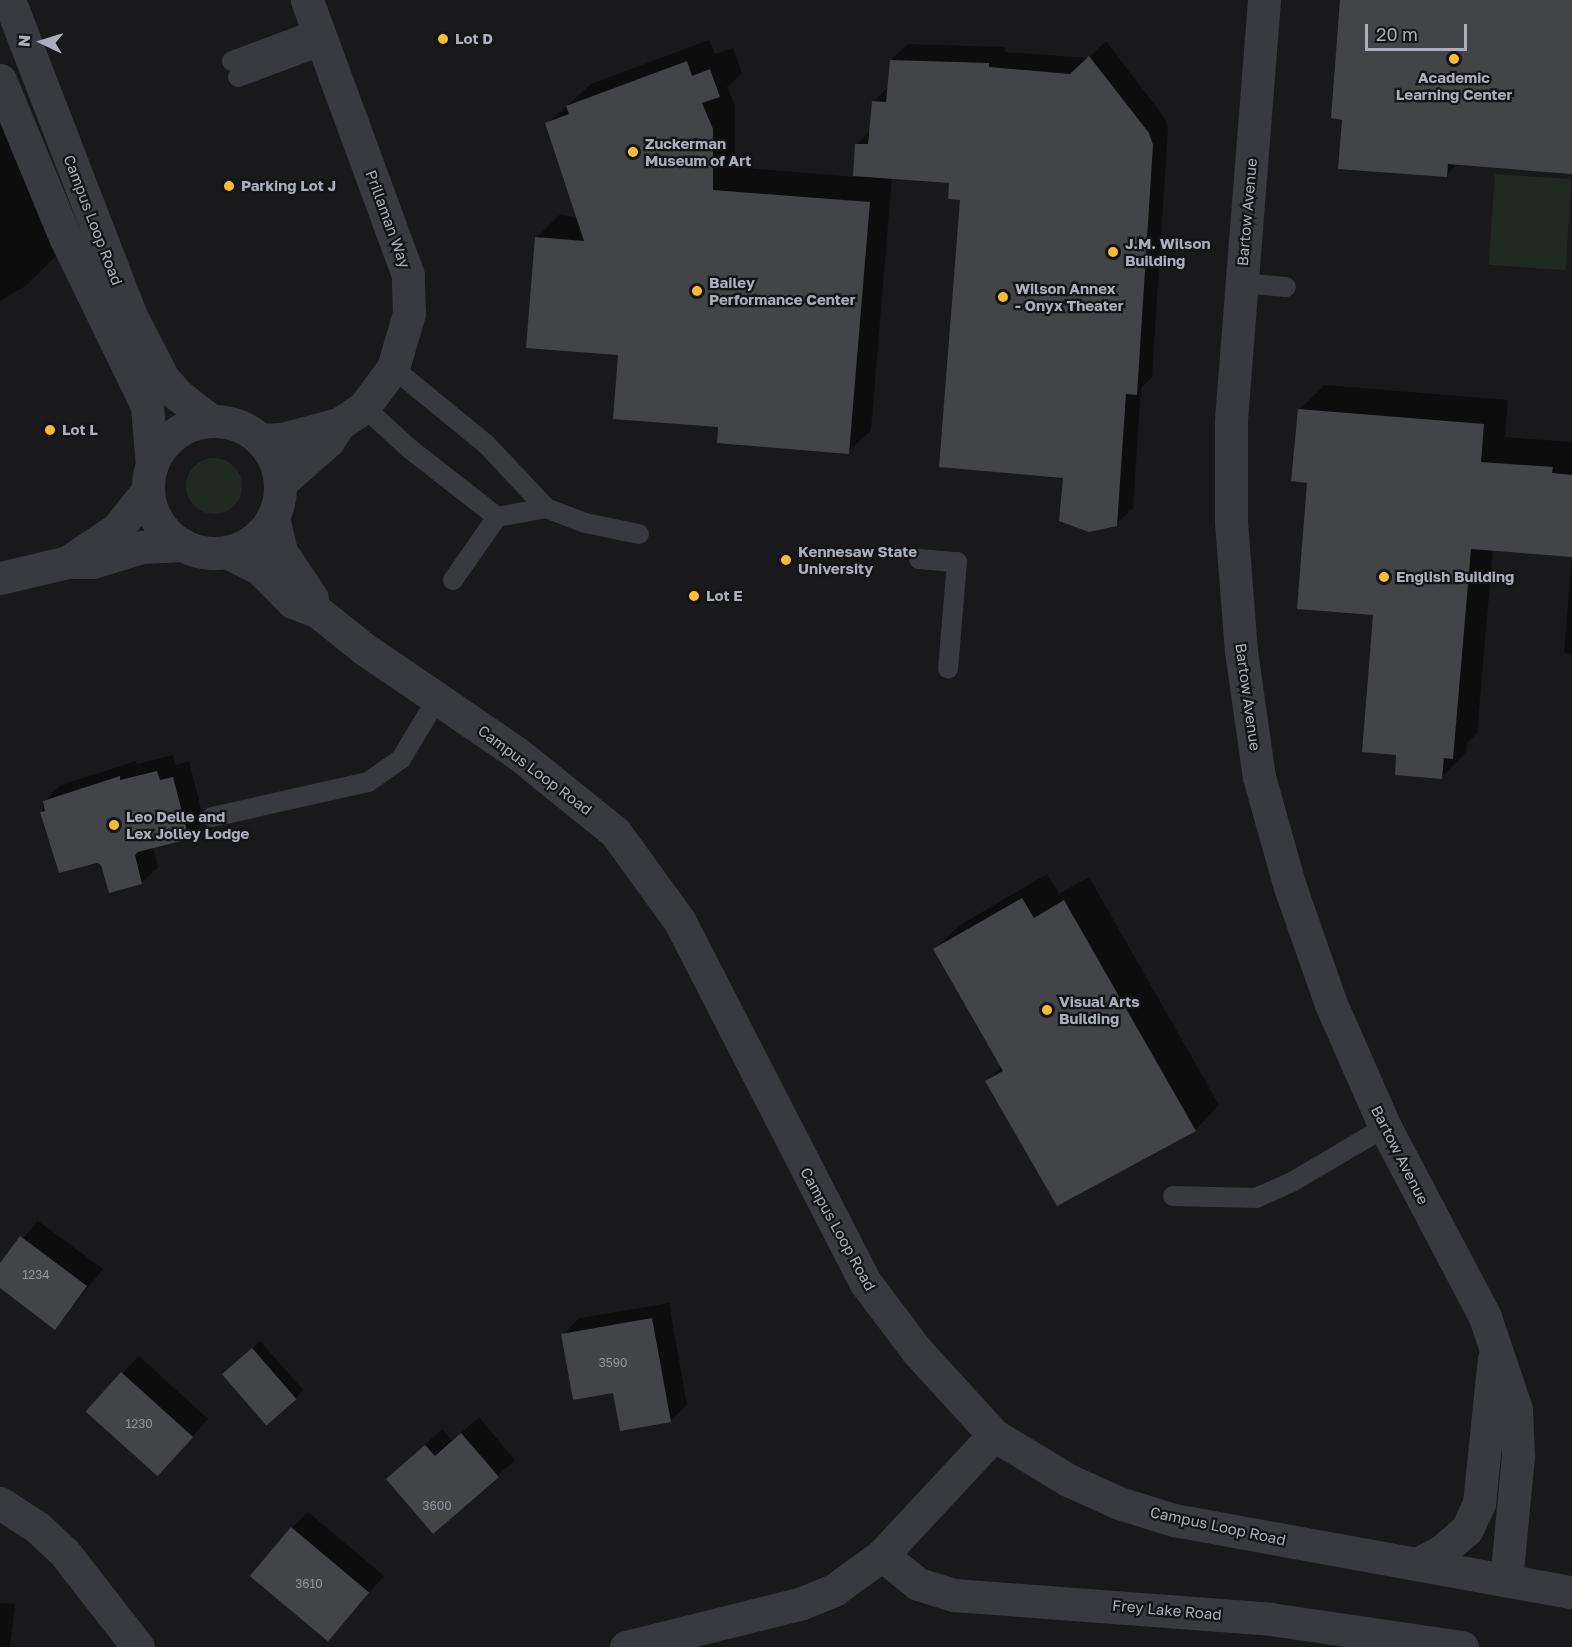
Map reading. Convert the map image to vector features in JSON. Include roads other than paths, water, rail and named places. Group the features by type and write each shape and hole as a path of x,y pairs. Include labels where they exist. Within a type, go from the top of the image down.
{"street":[{"name":"Campus Loop Road","path":"9,0 131,316 164,378 178,395 210,420"},
{"name":"Bartow Avenue","path":"1264,0 1232,423 1231,522 1241,651 1259,777 1290,887 1330,1004 1385,1127 1485,1317 1516,1409 1518,1456 1506,1580"},
{"name":"Prillaman Way","path":"280,483 328,441 393,368 408,314 408,274 316,25"},
{"name":"Campus Loop Road","path":"0,80 66,239 147,406 150,478"},
{"path":"262,440 290,438 351,415"},
{"path":"0,578 68,562 93,562 151,546 183,545 212,553 227,552 255,540 273,517 280,483 278,467 262,440 229,422 210,420 190,425 172,435 150,478 117,529 88,545 68,562"},
{"path":"150,478 158,522 183,545"},
{"name":"Campus Loop Road","path":"273,517 281,552 308,589 317,611"},
{"name":"Campus Loop Road","path":"227,552 260,569 293,602 317,611 570,792 615,832 654,881 702,962 865,1282 917,1351 994,1435 1068,1480 1119,1503 1174,1520 1572,1592"},
{"name":"Bartow Avenue","path":"1418,1564 1443,1550 1467,1529 1479,1503 1495,1345"},
{"path":"626,1647 802,1602 834,1590 882,1555 994,1435"},
{"path":"0,1503 37,1527 64,1552 138,1647"},
{"name":"Frey Lake Road","path":"882,1555 918,1584 954,1595 1270,1619 1462,1647"}],"lane":[{"path":"235,69 316,25"},
{"path":"1242,283 1286,287"},
{"path":"393,368 486,444 546,508 585,523 639,534"},
{"path":"351,415 410,449 497,517"},
{"path":"453,580 497,517 546,508"},
{"path":"919,558 957,562 948,669"},
{"path":"212,817 368,782 401,759 437,699"},
{"path":"1173,1196 1256,1198 1292,1182 1385,1127"}],"place":[{"name":"Lot D","path":"443,39"},
{"name":"Academic Learning Center","path":"1454,59"},
{"name":"Zuckerman Museum of Art","path":"633,152"},
{"name":"Parking Lot J","path":"229,186"},
{"name":"J.M. Wilson Building","path":"1113,252"},
{"name":"Bailey Performance Center","path":"697,291"},
{"name":"Wilson Annex - Onyx Theater","path":"1003,297"},
{"name":"Lot L","path":"50,430"},
{"name":"Kennesaw State University","path":"786,560"},
{"name":"English Building","path":"1384,577"},
{"name":"Lot E","path":"694,596"},
{"name":"Leo Delle and Lex Jolley Lodge","path":"114,825"},
{"name":"Visual Arts Building","path":"1047,1010"}]}
